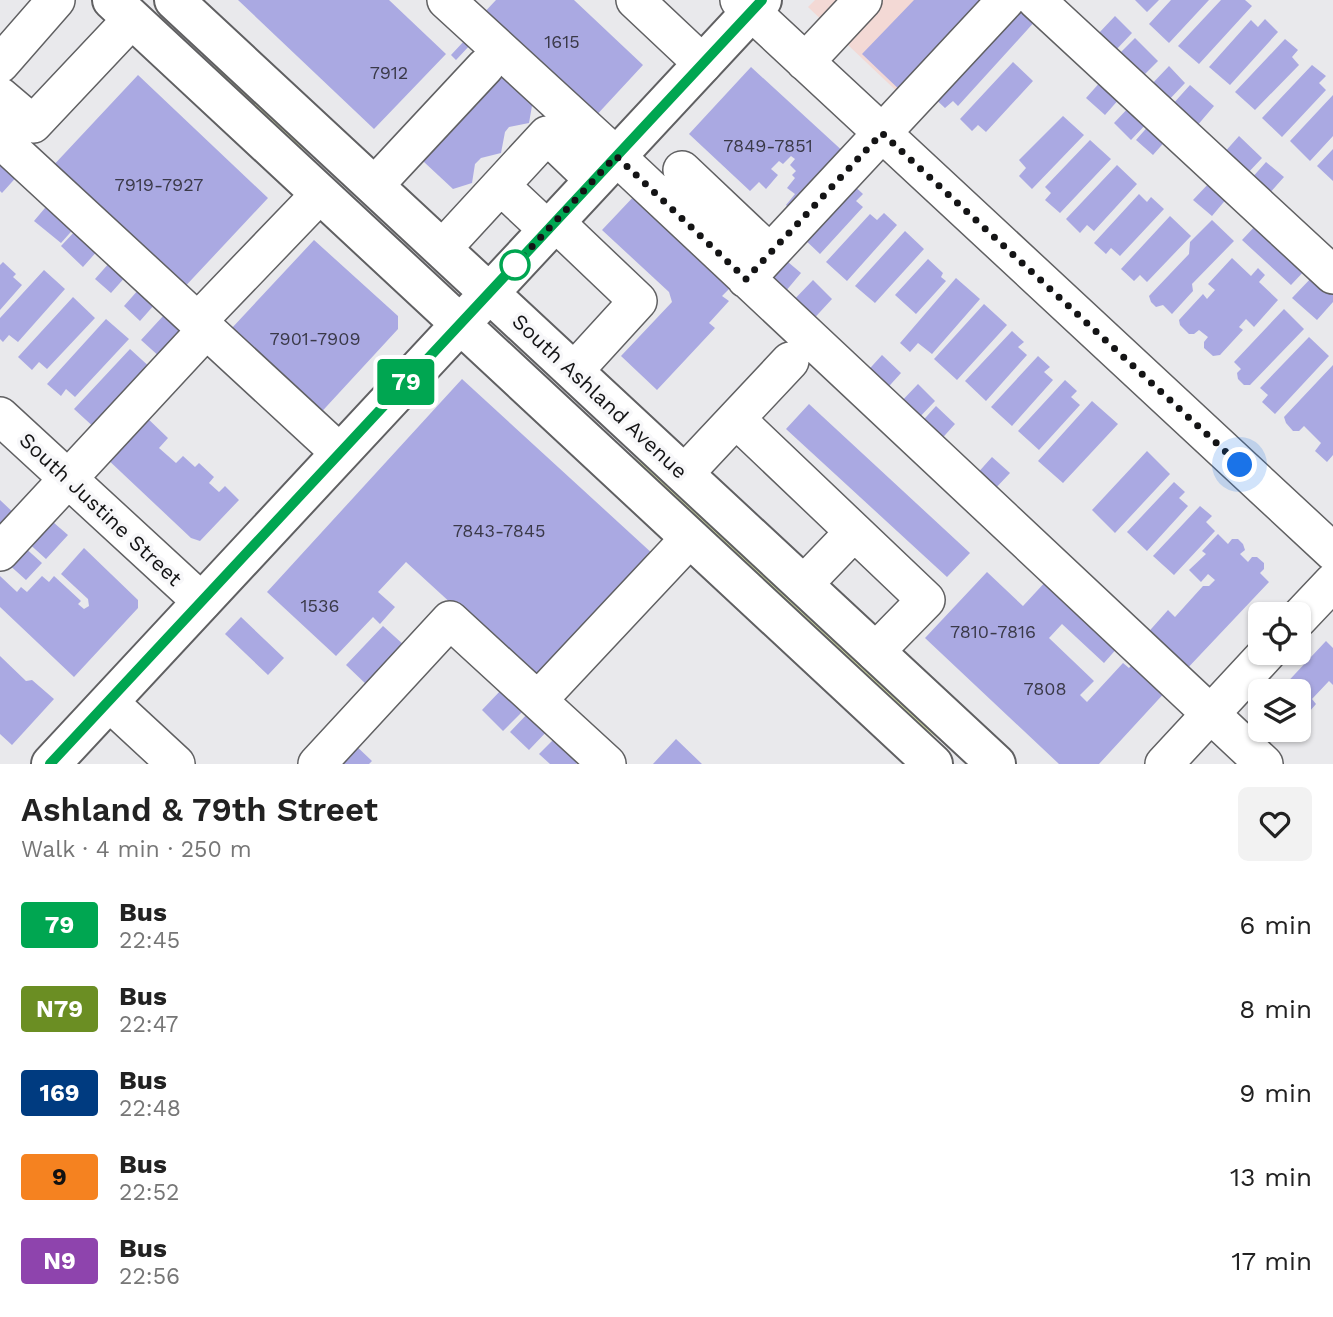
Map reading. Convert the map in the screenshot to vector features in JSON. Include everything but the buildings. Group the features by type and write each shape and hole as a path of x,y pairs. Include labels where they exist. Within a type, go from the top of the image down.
{"main road":[{"name":"South Ashland Avenue","path":"174,0 996,764"},
{"path":"51,764 703,64 751,4"},
{"name":"South Ashland Avenue","path":"122,9 933,764"}],"street":[{"path":"0,64 56,0"},
{"path":"635,0 703,64"},
{"path":"806,62 863,0"},
{"path":"746,279 1006,0"},
{"path":"1036,0 1333,275"},
{"path":"751,4 806,62 1333,552"},
{"path":"465,6 605,168"},
{"path":"0,96 33,124 122,9"},
{"path":"374,186 485,68"},
{"path":"442,249 547,135 605,168 685,189 757,241"},
{"path":"0,139 340,453"},
{"path":"501,186 638,301 574,371"},
{"path":"685,189 746,279 1264,764"},
{"path":"0,552 320,194"},
{"path":"684,474 790,361"},
{"name":"South Justine Street","path":"0,416 202,602"},
{"path":"736,419 926,600 875,652"},
{"path":"803,585 854,531"},
{"path":"538,700 690,538"},
{"path":"1311,605 1333,582"},
{"path":"317,764 450,620 607,764"},
{"path":"1164,764 1256,665"},
{"path":"109,702 176,764"}],"shaded area":[{"path":"815,0 997,0 905,99 808,7"}],"green space":[{"path":"219,62 317,154 314,157 264,120 211,70"},
{"path":"632,456 680,491 950,741 947,745 902,712 630,459"}],"bus line":[{"name":"79","path":"50,764 762,0"}],"route":[{"path":"515,265 616,156 746,279 882,133 1240,465"}]}
